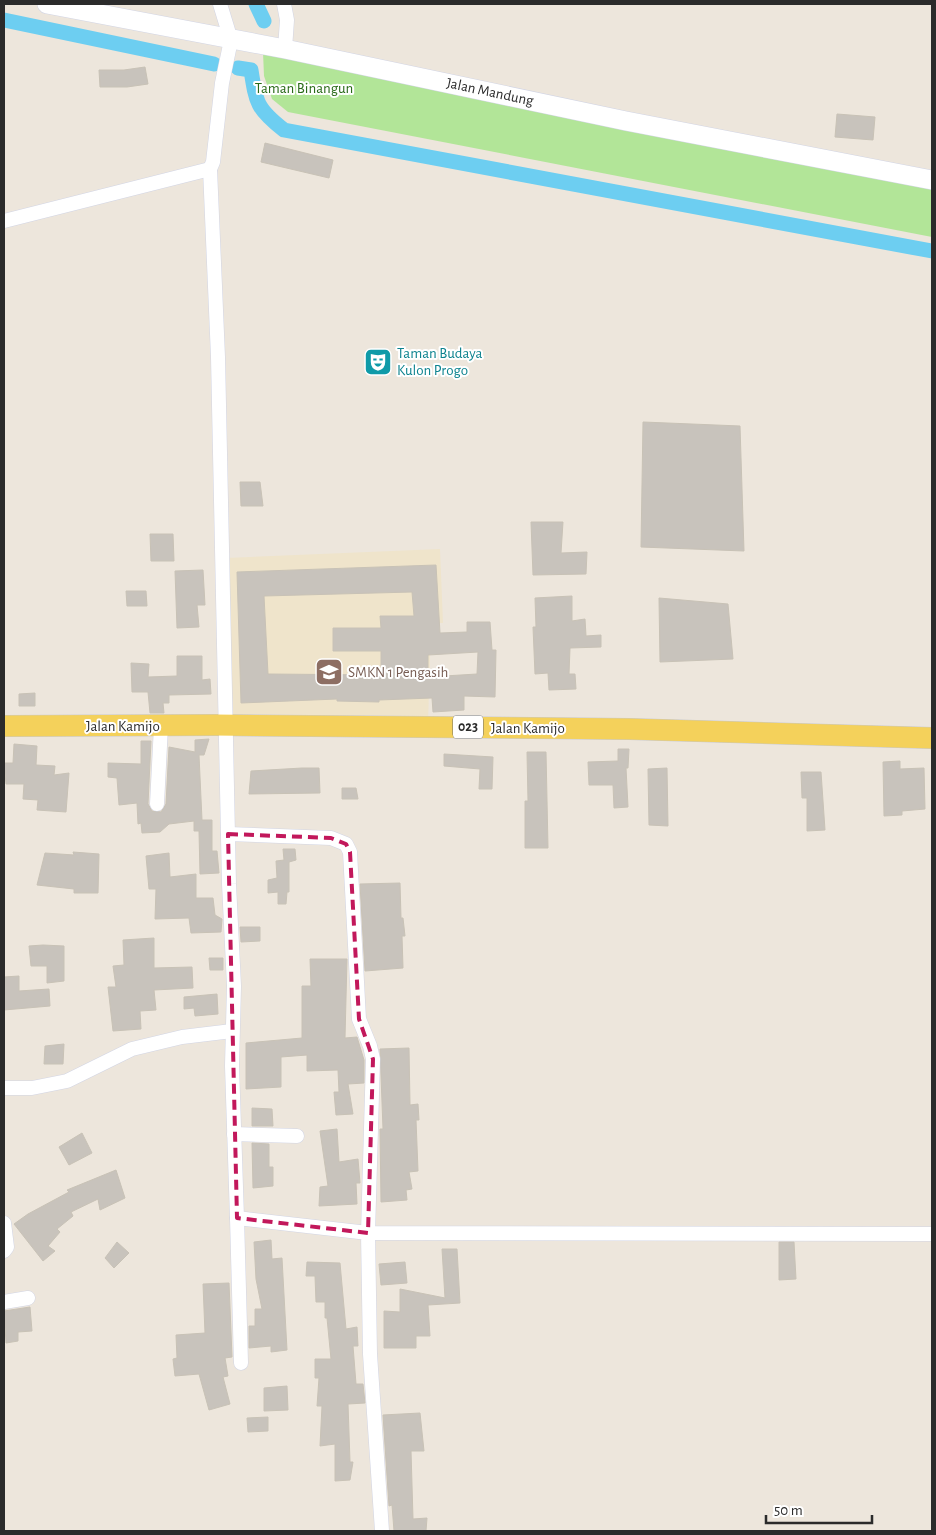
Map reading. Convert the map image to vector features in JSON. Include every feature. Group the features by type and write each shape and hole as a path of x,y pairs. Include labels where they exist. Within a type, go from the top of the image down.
{"main road":[{"name":"Jalan Mandung","path":"47,4 285,49 626,121 932,180"},
{"name":"Jalan Kamijo","path":"4,726 226,725 645,729 932,738"}],"street":[{"path":"220,4 231,40 222,83 213,162 210,169 218,357 228,834 234,986 232,1031 234,1134 241,1363"},
{"path":"284,4 286,20 285,49"},
{"path":"4,221 210,169"},
{"path":"158,804 161,726"},
{"path":"228,834 331,838 346,844 350,852 359,1019 373,1059 368,1233 370,1354 382,1531"},
{"path":"4,1088 39,1087 66,1081 132,1049 182,1037 232,1031"},
{"path":"234,1134 297,1136"},
{"path":"237,1218 368,1233 932,1234"},
{"path":"4,1223 7,1247 4,1251"},
{"path":"4,1302 28,1298"}],"highlighted area":[{"path":"228,834 331,838 346,844 350,852 359,1019 373,1059 368,1233 237,1218"}],"shaded area":[{"name":"SMKN 1 Pengasih","path":"440,549 443,623 431,623 428,724 231,720 226,558"}],"green space":[{"name":"Taman Binangun","path":"263,52 932,186 932,237 288,112 272,99 264,76"}],"building":[{"path":"145,67 148,84 127,87 100,87 99,70 124,70"},
{"path":"837,114 875,117 873,140 835,137"},
{"path":"265,143 333,160 329,178 261,162"},
{"path":"643,422 740,426 744,551 641,547"},
{"path":"240,482 260,482 263,506 241,506"},
{"path":"531,522 563,522 561,553 587,552 586,574 533,575"},
{"path":"150,534 173,534 174,561 151,561"},
{"path":"436,565 440,633 467,632 467,622 490,622 492,650 496,650 495,697 464,696 464,710 433,712 432,698 379,700 379,702 337,701 337,699 241,703 237,572","holes":["412,592 414,616 380,616 381,628 333,628 333,651 381,651 381,675 268,674 264,596","478,652 477,674 428,677 428,655"]},
{"path":"203,570 205,605 197,605 199,627 177,628 175,571"},
{"path":"126,591 146,591 147,606 127,606"},
{"path":"572,596 572,621 585,619 586,636 601,635 601,647 570,648 569,674 575,674 576,689 549,690 548,673 535,674 533,627 536,627 535,598"},
{"path":"659,598 728,604 733,659 660,662"},
{"path":"177,656 202,656 202,680 210,679 211,694 169,695 169,703 163,703 164,713 150,713 148,692 132,692 131,663 149,664 148,677 177,676"},
{"path":"35,693 35,706 19,706 19,694"},
{"path":"209,739 204,755 199,755 202,820 212,820 212,851 217,851 219,873 200,874 199,831 194,831 194,821 169,824 160,832 142,833 141,823 138,824 137,803 119,805 117,778 108,777 108,763 141,764 141,741 151,741 148,804 152,811 161,812 166,804 169,747 195,752 195,740"},
{"path":"14,744 37,746 36,765 55,766 54,775 69,773 66,812 37,810 38,800 23,799 24,784 6,784 4,763 13,763"},
{"path":"618,749 629,749 628,768 626,768 628,807 614,808 613,785 589,785 588,762 618,761"},
{"path":"527,752 546,752 548,848 525,848 525,801 528,801"},
{"path":"444,754 493,757 492,789 479,789 480,769 444,766"},
{"path":"900,761 900,769 924,768 925,809 902,811 902,815 884,816 883,762"},
{"path":"319,768 320,793 249,794 251,771"},
{"path":"667,768 668,826 649,825 648,769"},
{"path":"801,772 821,772 825,830 807,831 807,798 802,798"},
{"path":"342,788 356,788 358,799 342,799"},
{"path":"283,849 295,849 296,860 289,862 289,892 287,892 286,904 278,904 278,892 268,893 268,880 277,878 276,861 284,860"},
{"path":"73,852 99,854 98,893 74,893 74,889 37,885 45,853 74,855"},
{"path":"169,853 170,877 196,874 196,898 213,898 215,915 222,919 221,932 191,933 189,918 155,919 156,889 149,889 146,856"},
{"path":"400,883 401,918 403,918 405,936 402,936 403,968 365,971 360,884"},
{"path":"240,927 260,927 260,941 241,942"},
{"path":"154,938 154,968 192,967 193,988 154,990 156,1010 140,1011 141,1029 113,1031 108,987 116,987 113,966 124,965 123,940"},
{"path":"29,946 64,946 64,981 47,983 47,966 31,966"},
{"path":"209,958 223,958 223,970 210,970"},
{"path":"310,959 347,959 345,1038 357,1037 364,1060 364,1083 348,1084 353,1114 336,1115 334,1092 339,1092 338,1070 307,1071 307,1055 281,1057 281,1087 246,1089 246,1043 302,1038 302,986 311,986"},
{"path":"19,976 19,991 49,989 50,1006 4,1010 4,977"},
{"path":"217,994 218,1014 195,1016 194,1008 184,1009 184,997"},
{"path":"64,1044 63,1064 44,1064 45,1046"},
{"path":"409,1048 410,1105 418,1104 419,1120 416,1120 418,1171 409,1172 412,1189 406,1190 407,1200 381,1202 380,1129 383,1129 380,1049"},
{"path":"252,1108 272,1109 273,1126 252,1126"},
{"path":"337,1129 339,1162 358,1159 360,1183 356,1183 357,1204 319,1206 320,1187 328,1186 320,1131"},
{"path":"82,1133 92,1153 69,1165 59,1147"},
{"path":"252,1143 269,1144 269,1167 273,1167 273,1186 253,1188"},
{"path":"116,1170 125,1198 100,1210 98,1199 71,1212 73,1216 57,1229 60,1232 48,1246 55,1251 43,1261 14,1224 28,1214 69,1192 67,1190"},
{"path":"271,1240 272,1259 282,1258 287,1350 271,1352 271,1346 249,1348 249,1326 255,1326 255,1309 262,1309 256,1279 254,1242"},
{"path":"117,1242 129,1253 114,1268 105,1258"},
{"path":"779,1242 794,1242 796,1279 779,1280"},
{"path":"442,1249 457,1249 460,1303 428,1305 430,1336 416,1336 416,1348 384,1348 384,1311 400,1312 400,1289 445,1298"},
{"path":"307,1262 340,1263 346,1329 357,1327 358,1346 353,1346 356,1384 363,1384 365,1403 348,1404 350,1462 353,1462 350,1480 335,1481 335,1444 320,1446 322,1406 317,1406 319,1378 315,1378 315,1359 331,1359 327,1318 325,1318 325,1302 316,1302 315,1276 306,1276"},
{"path":"405,1262 407,1283 381,1285 379,1264"},
{"path":"229,1283 232,1357 225,1358 228,1376 223,1377 230,1404 209,1410 199,1374 175,1376 173,1359 177,1358 176,1335 205,1333 203,1284"},
{"path":"30,1307 32,1331 18,1332 18,1341 6,1343 4,1311"},
{"path":"287,1386 288,1410 264,1411 264,1388"},
{"path":"420,1413 424,1451 411,1451 413,1519 427,1518 426,1531 394,1531 392,1505 389,1506 383,1415"},
{"path":"268,1417 268,1431 248,1432 247,1418"}],"waterway":[{"path":"256,4 264,21"},
{"path":"4,20 214,64"},
{"path":"238,68 251,70 254,90 259,105 284,130 932,251"}],"place":[{"name":"Taman Budaya Kulon Progo","path":"378,362"},
{"name":"SMKN 1 Pengasih","path":"329,672"}]}
